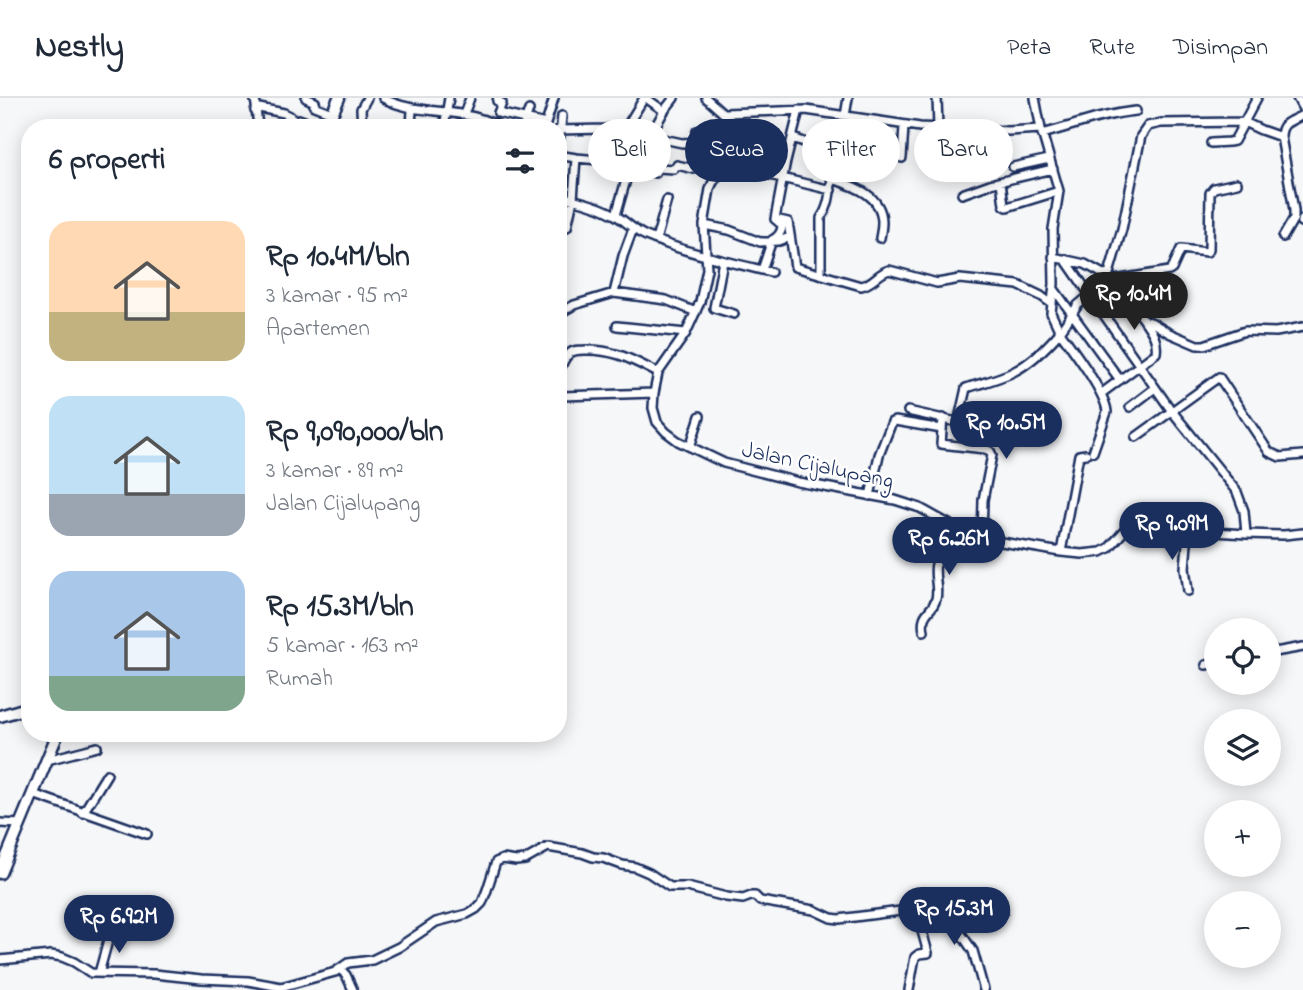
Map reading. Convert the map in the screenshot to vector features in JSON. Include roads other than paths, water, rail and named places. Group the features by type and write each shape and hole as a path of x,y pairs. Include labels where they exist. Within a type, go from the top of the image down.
{"main road":[{"path":"329,119 339,98"},
{"path":"0,716 21,710"},
{"path":"1,868 54,742"}],"street":[{"path":"306,98 314,101 314,106 332,113"},
{"path":"362,119 361,108 367,98"},
{"path":"383,98 412,109 464,114 481,119"},
{"path":"445,119 449,98"},
{"path":"464,114 470,98"},
{"path":"498,98 502,103 498,113 526,119 529,110"},
{"path":"547,119 554,98"},
{"path":"632,119 645,98 664,110"},
{"path":"659,119 674,98"},
{"path":"706,98 724,113 816,111 914,127"},
{"path":"848,98 848,117"},
{"path":"937,98 938,119"},
{"path":"1035,98 1041,131 1059,191 1053,229 1052,316 1108,407 1089,453 1079,455 1061,552"},
{"path":"1212,143 1234,141 1257,98"},
{"path":"1297,98 1303,108"},
{"path":"257,119 255,111 258,99"},
{"path":"255,111 259,108 284,113 291,119"},
{"path":"411,119 412,109"},
{"path":"788,156 799,110"},
{"path":"1013,131 1068,128 1108,115 1136,111"},
{"name":"Jalan Cijalupang","path":"724,113 730,119"},
{"path":"1283,237 1300,220 1293,202 1281,136 1283,126 1303,115"},
{"path":"1111,279 1141,136 1148,126 1244,122 1281,136"},
{"path":"902,159 904,126"},
{"path":"567,130 588,129"},
{"path":"793,138 802,141"},
{"path":"567,157 588,160"},
{"path":"568,227 576,159"},
{"path":"1013,167 1049,159"},
{"path":"1013,178 1053,169"},
{"path":"788,179 831,190"},
{"path":"616,215 625,182"},
{"name":"Jalan Cijalupang","path":"713,182 704,225 707,263 704,286 686,333 658,373 654,393 653,408 657,422 666,432 690,447 738,466 798,482 895,500 920,508 972,537 1061,552 1101,552 1109,548 1125,530 1143,526 1188,532 1284,535 1303,533"},
{"path":"775,219 781,182"},
{"path":"821,274 820,226 832,182"},
{"path":"843,182 863,190 875,202 882,219 880,239"},
{"path":"962,194 997,182"},
{"path":"1000,182 1004,205 1007,207 1059,191"},
{"path":"908,411 958,421 966,388 1019,368 1047,346 1082,301 1111,279 1169,271 1181,249 1207,252 1210,193 1214,188 1237,183"},
{"path":"567,198 603,208 633,229 656,240 723,261 771,272"},
{"path":"656,240 667,200"},
{"path":"775,219 788,221 795,267 861,286 869,285 889,270 937,283 960,279 1018,285 1052,304"},
{"path":"762,270 772,240 778,237 782,228 775,219"},
{"path":"704,225 729,230 760,242 790,237"},
{"path":"614,293 633,229"},
{"path":"1053,257 1085,264 1111,279 1155,335 1157,349 1154,356 1102,394"},
{"path":"1065,259 1171,410 1237,492 1244,511 1246,534"},
{"path":"723,261 715,307 734,314"},
{"path":"1054,289 1120,380"},
{"path":"567,309 614,293 666,300 696,312"},
{"path":"1144,320 1196,345 1204,345 1245,331 1276,332 1303,327"},
{"path":"617,326 686,333"},
{"path":"567,356 576,350 607,350 658,373"},
{"path":"1136,437 1219,377 1269,452 1280,457 1303,455"},
{"path":"1130,407 1155,388"},
{"path":"567,396 654,393"},
{"path":"690,447 700,416"},
{"path":"943,418 940,442 942,445 985,449 992,455 983,500 982,539"},
{"path":"870,496 879,455 892,422 942,429"},
{"path":"924,631 924,615 936,598 936,564 960,545 962,531"},
{"path":"1188,532 1185,568 1188,591"},
{"path":"1281,651 1303,647"},
{"path":"47,760 97,747"},
{"path":"83,813 107,774"},
{"path":"33,794 147,834"},
{"path":"0,823 21,824"},
{"path":"0,960 51,955 74,962 91,972 248,981 281,987 321,976 348,963 372,960 399,947 436,922 467,914 482,903 496,862 503,859 525,860 548,847 635,867 670,887 687,887 743,899 755,896 760,901 814,910 831,918 916,909 947,913 973,951 984,990"},
{"path":"909,990 915,957 928,953 916,909"},
{"path":"950,917 1003,912"},
{"path":"100,973 111,930"},
{"path":"340,969 353,990"}]}
